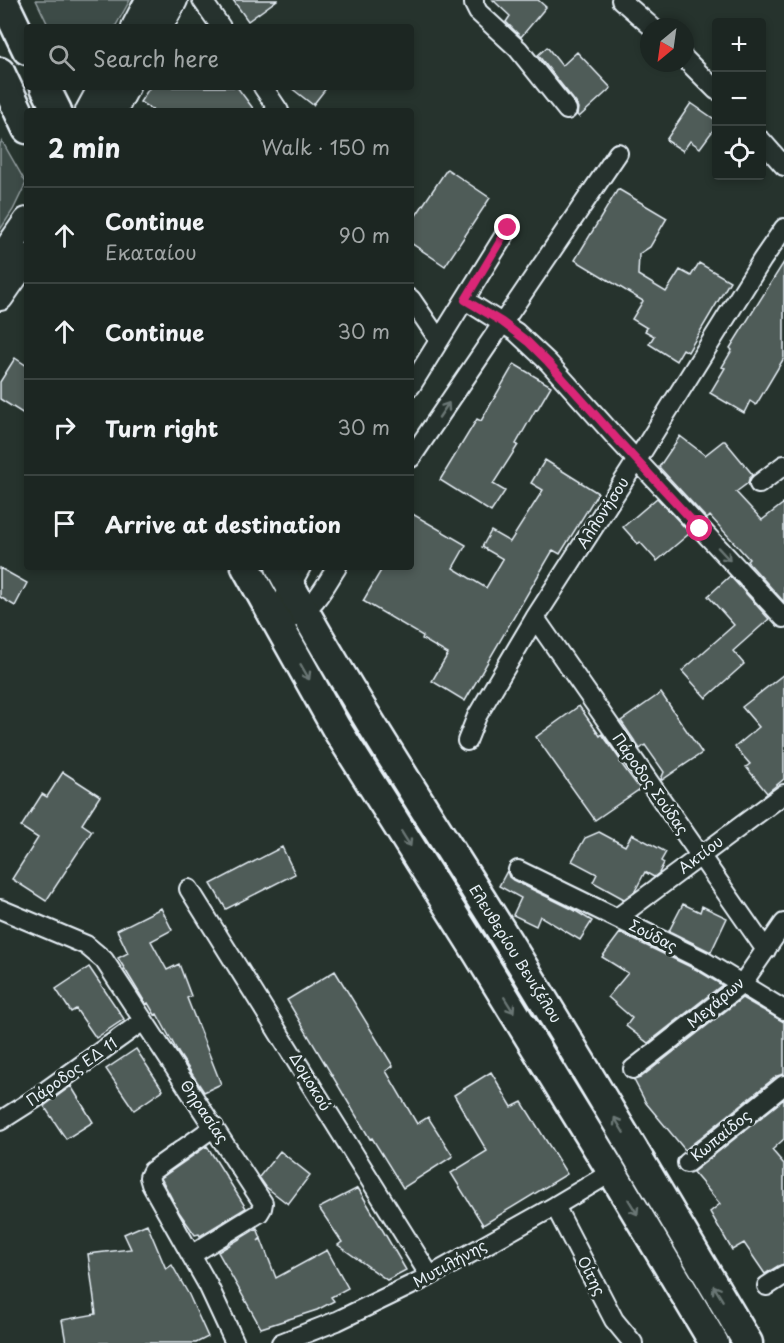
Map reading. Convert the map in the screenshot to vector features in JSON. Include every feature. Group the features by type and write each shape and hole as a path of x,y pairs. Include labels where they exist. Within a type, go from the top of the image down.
{"main road":[{"path":"3,0 24,44"},
{"path":"137,24 149,0"},
{"path":"161,24 174,0"},
{"path":"46,90 56,108"},
{"path":"91,108 100,90"},
{"path":"115,108 124,90"},
{"path":"4,93 24,124"},
{"path":"0,260 24,225"},
{"path":"0,297 24,262"},
{"path":"248,570 336,728 483,962 714,1343"},
{"name":"Ελευθερίου Βενιζέλου","path":"290,573 304,611 599,1091 748,1343"}],"street":[{"path":"202,0 219,24"},
{"path":"474,0 478,12 510,40 567,110"},
{"path":"621,0 641,18"},
{"path":"694,68 712,85"},
{"path":"265,90 277,108"},
{"path":"766,146 784,166"},
{"path":"414,454 618,153"},
{"path":"414,381 508,228"},
{"name":"Αλλονήσου","path":"467,741 477,716 535,618 784,228"},
{"path":"465,300 502,322 528,342 784,618"},
{"path":"414,303 439,340"},
{"path":"759,483 784,465"},
{"path":"290,573 276,621 293,618 304,611 312,604 336,570"},
{"name":"Πάροδος Σούδας","path":"535,618 766,950"},
{"name":"Ακτίου","path":"618,918 700,855 782,799"},
{"name":"Σούδας","path":"518,870 702,960 784,1010"},
{"name":"Δομοκού","path":"189,889 430,1276"},
{"name":"Θηρασίας","path":"0,909 86,945 104,960 263,1203 259,1213 191,1255"},
{"name":"Μεγάρων","path":"633,1068 742,984 784,923"},
{"name":"Πάροδος ΕΔ 11","path":"0,1121 143,1021"},
{"name":"Κωπαίδος","path":"687,1163 784,1085"},
{"path":"214,1127 152,1171 149,1177 213,1295 235,1343"},
{"name":"Μυτιλήνης","path":"281,1343 337,1322 430,1276 612,1172"},
{"name":"Οίτης","path":"555,1206 614,1320 633,1343"},
{"path":"767,1286 784,1275"}],"shaded area":[{"path":"36,0 130,0 117,24 48,24"},
{"path":"2,141 24,180 24,187 0,230 0,144"}],"building":[{"path":"233,0 277,0 248,21"},
{"path":"493,0 538,0 546,7 521,37 506,22 510,16"},
{"path":"547,47 562,66 577,52 611,88 579,117 576,103 538,55"},
{"path":"148,90 239,90 253,108 149,108 140,102"},
{"path":"294,90 325,90 313,105"},
{"path":"691,103 712,118 712,132 700,148 690,141 683,151 666,140"},
{"path":"447,169 490,198 445,266 414,245 414,218"},
{"path":"618,189 667,218 650,247 639,254 638,275 666,292 680,270 691,276 699,263 730,281 688,352 683,349 676,361 649,344 654,336 645,331 647,328 632,319 643,301 575,260"},
{"path":"784,262 784,358 756,405 750,401 744,413 710,393 725,368 722,367 732,350 730,348"},
{"path":"15,358 24,364 24,414 0,399 0,382"},
{"path":"514,364 551,386 493,484 505,491 491,512 440,480 477,419 481,421"},
{"path":"680,436 705,455 725,441 753,475 748,483 736,492 762,520 784,503 784,602 710,516 707,519 659,467"},
{"path":"545,460 598,493 560,554 553,550 465,701 432,681 448,654 422,639 423,636 363,601 381,570 414,570 414,515 466,545 453,568 486,588 503,559 482,547 491,531 510,542 543,490 531,483"},
{"path":"657,498 690,533 657,561 623,527"},
{"path":"0,568 27,583 15,606 0,597"},
{"path":"730,576 769,619 733,651 744,664 706,698 682,671 734,625 708,596"},
{"path":"784,674 784,779 767,793 746,767 750,764 735,747 759,727 742,707"},
{"path":"661,693 702,753 662,780 664,772 645,745 640,749 621,721"},
{"path":"579,706 600,736 602,734 640,789 595,820 536,737"},
{"path":"63,772 100,796 82,824 92,831 46,901 12,879 38,838 21,827 42,794 47,797"},
{"path":"599,832 625,846 632,834 666,852 661,861 664,863 659,873 654,877 645,872 635,891 624,899 593,882 597,874 572,861 585,838"},
{"path":"282,847 295,874 226,909 211,884"},
{"path":"507,871 513,880 592,921 580,940 540,916 536,926 513,915 521,898 499,886"},
{"path":"683,904 700,912 702,906 727,918 711,952 669,931"},
{"path":"161,908 172,930 151,941 167,970 179,964 191,996 187,998 221,1084 204,1092 179,1054 157,1014 155,1015 148,1003 146,1004 118,958 128,953 117,930"},
{"path":"620,933 697,970 722,985 648,1043 626,1026 632,1018 608,997 628,973 602,957"},
{"path":"89,967 124,1019 96,1038 76,1009 71,1012 56,989"},
{"path":"335,971 393,1066 386,1071 417,1124 428,1117 453,1156 403,1188 372,1138 370,1139 287,1000"},
{"path":"742,998 784,1022 784,1074 777,1076 685,1150 646,1103 634,1080 640,1078"},
{"path":"136,1049 163,1090 134,1110 106,1069"},
{"path":"491,1072 512,1107 522,1102 567,1174 483,1225 451,1173 487,1151 454,1095"},
{"path":"71,1086 93,1122 66,1139 44,1106"},
{"path":"784,1099 784,1139 772,1150 784,1164 784,1264 765,1274 744,1243 732,1250 710,1212 720,1204 693,1172"},
{"path":"207,1146 246,1208 200,1236 195,1235 179,1212 161,1178"},
{"path":"280,1151 310,1175 288,1204 266,1187 259,1177"},
{"path":"358,1188 406,1270 387,1280 338,1245 342,1242 319,1208"},
{"path":"147,1224 166,1269 172,1265 208,1337 196,1343 66,1343 62,1320 96,1314 88,1254 131,1249 124,1234"},
{"path":"257,1228 261,1238 258,1241 261,1239 276,1278 327,1250 348,1288 331,1297 334,1301 317,1310 261,1328 218,1252"}],"route":[{"path":"508,228 465,300 502,322 528,342 700,529"}]}
